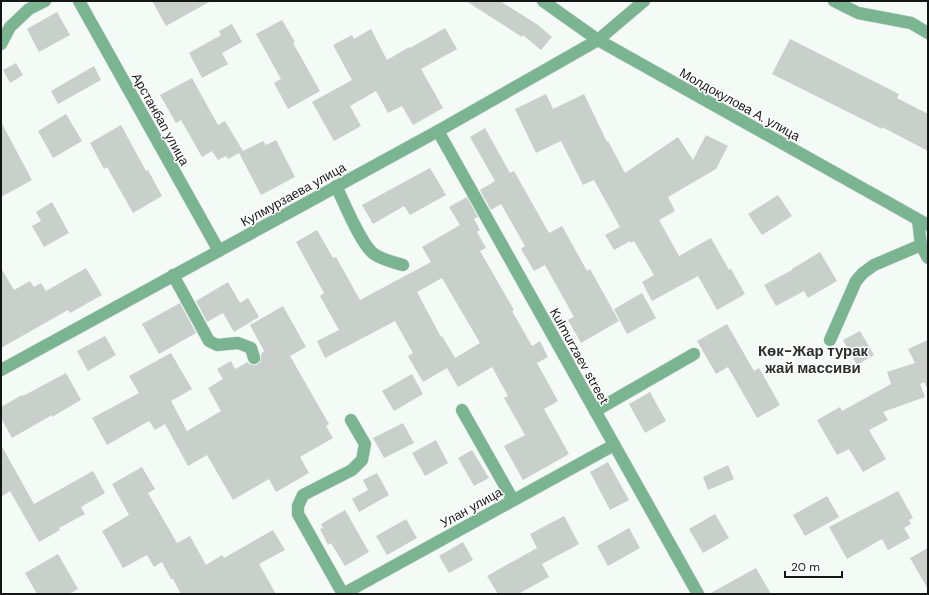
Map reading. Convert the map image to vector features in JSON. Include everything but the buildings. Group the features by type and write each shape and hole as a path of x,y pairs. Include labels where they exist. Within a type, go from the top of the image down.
{"street":[{"path":"1,44 10,27 29,9 45,1"},
{"name":"Арстанбап улица","path":"79,1 219,251"},
{"name":"Молдокулова А. улица","path":"543,1 598,40 923,223"},
{"name":"Кулмурзаева улица","path":"1,370 438,131 598,40 644,1"},
{"path":"834,1 858,13 911,23 928,33"},
{"name":"Kulmurzaev street","path":"438,131 698,594"},
{"path":"336,186 361,238 372,253 384,260 403,265"},
{"path":"923,223 921,245 928,258"},
{"path":"830,340 856,281 863,273 874,265 921,245"},
{"path":"173,275 209,341 217,345 238,343 251,348 254,358"},
{"path":"595,411 694,354"},
{"path":"462,410 513,500"},
{"path":"349,592 298,514 298,506 303,495 352,470 362,460 365,444 352,420"},
{"name":"Улан улица","path":"349,592 614,445"}],"district":[{"name":"Көк-Жар турак жай массиви","path":"813,360"}]}
